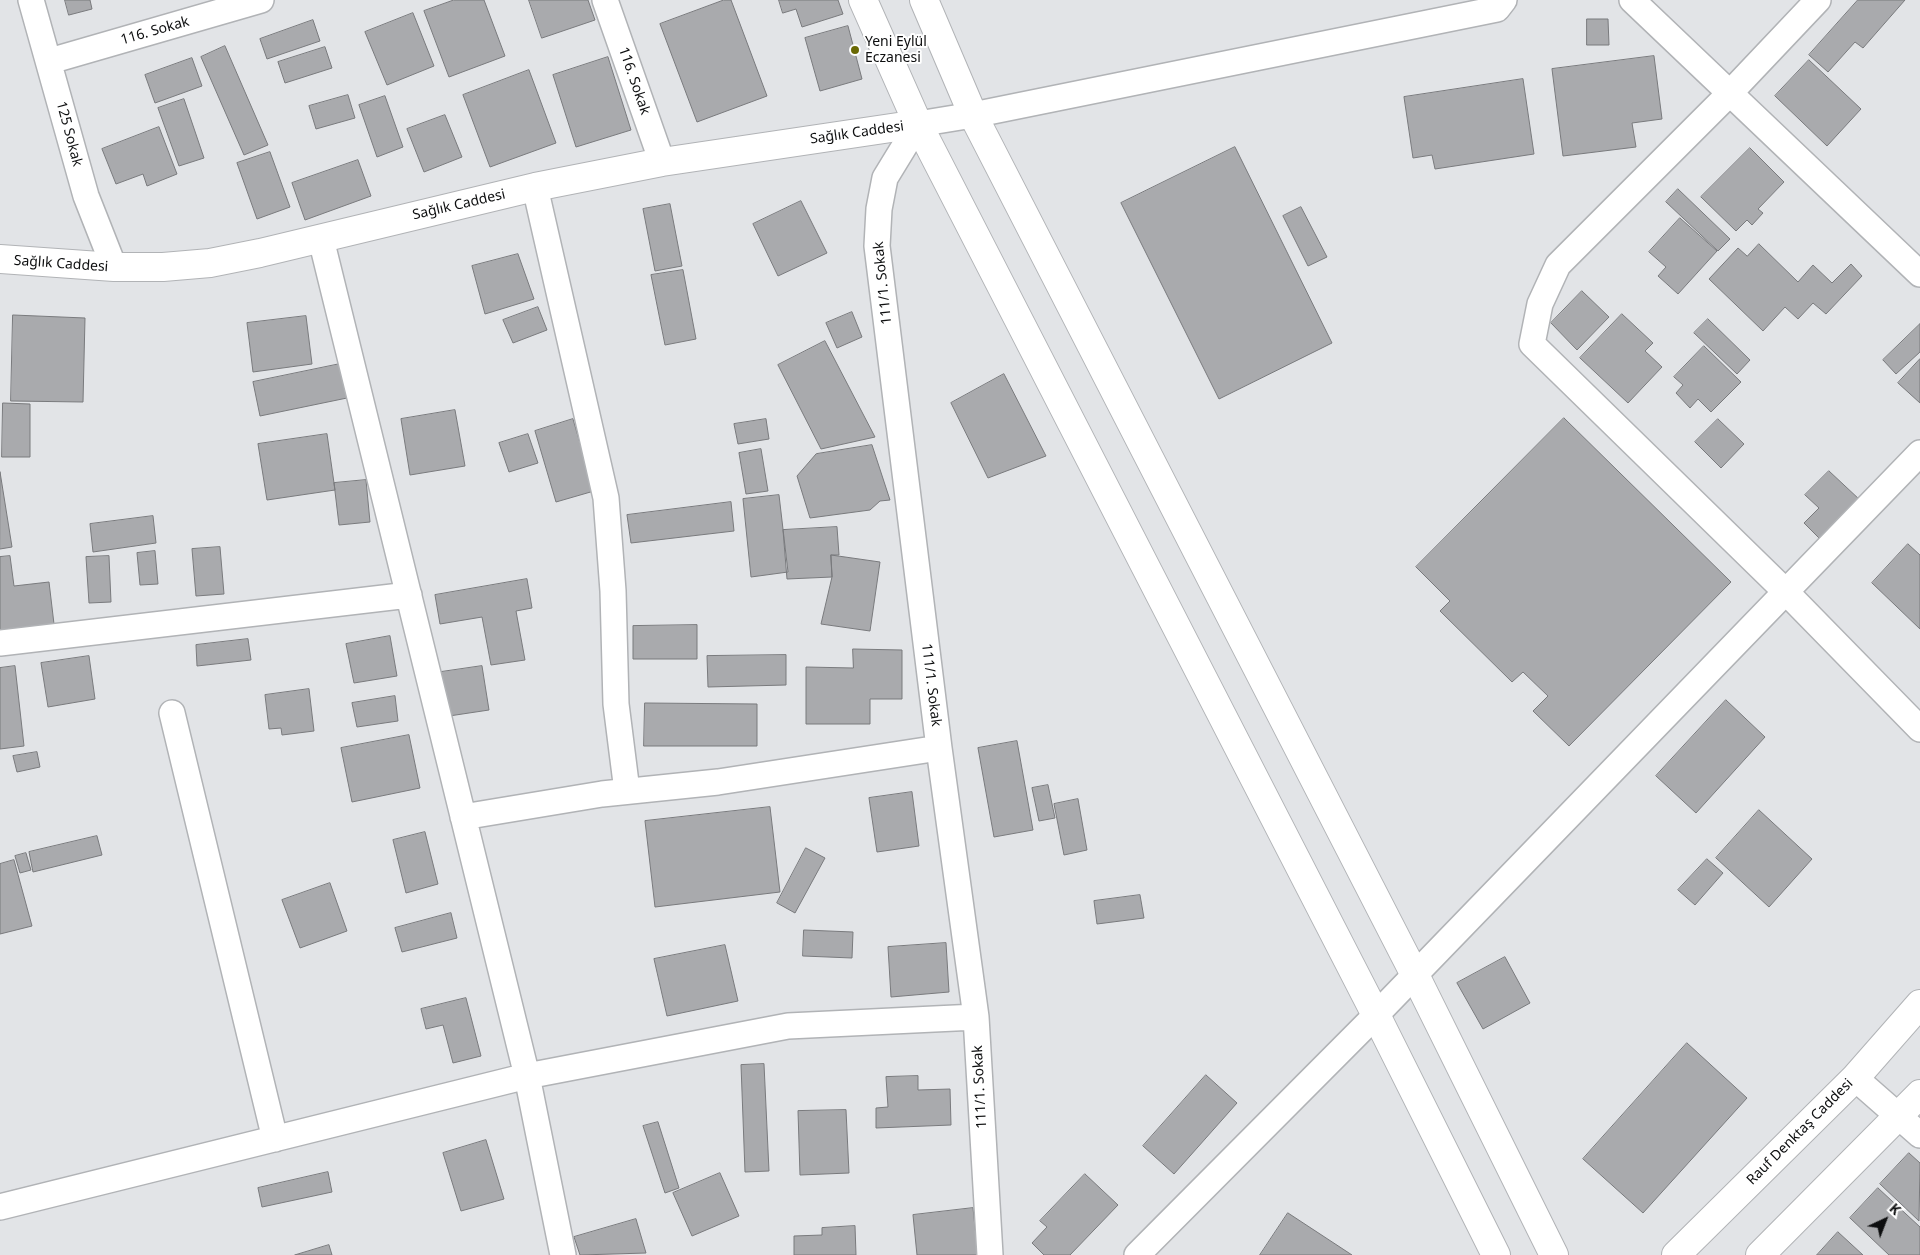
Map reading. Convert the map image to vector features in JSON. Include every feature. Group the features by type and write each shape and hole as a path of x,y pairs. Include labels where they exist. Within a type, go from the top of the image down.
{"street":[{"name":"125 Sokak","path":"31,0 50,61 86,196 114,267"},
{"name":"116. Sokak","path":"50,61 261,0"},
{"name":"116. Sokak","path":"605,0 662,162"},
{"path":"863,0 918,124 1376,1015 1496,1255"},
{"path":"924,0 973,115 1415,975 1554,1255"},
{"path":"918,124 973,115 1497,9 1504,0"},
{"path":"1632,0 1920,274"},
{"path":"1818,0 1729,94 1558,265 1540,304 1532,344 1785,591 1920,729"},
{"name":"Sağlık Caddesi","path":"0,259 114,267 163,267 210,263 535,187 662,162 918,124"},
{"name":"111/1. Sokak","path":"918,124 885,178 879,210 877,246 939,748 976,1017 990,1255"},
{"path":"535,187 606,498 613,591 616,704 627,792"},
{"path":"321,238 527,1076 563,1255"},
{"path":"1136,1255 1376,1015 1920,453"},
{"path":"0,643 409,595"},
{"path":"172,713 275,1139"},
{"path":"464,817 627,792 718,782 939,748"},
{"name":"Rauf Denktaş Caddesi","path":"1676,1255 1855,1078 1920,1004"},
{"path":"0,1207 527,1076 788,1026 976,1017"},
{"path":"1855,1078 1920,1134"},
{"path":"1760,1255 1920,1094"}],"building":[{"path":"65,0 90,0 92,9 69,15"},
{"path":"454,0 484,0 505,56 449,77 424,11"},
{"path":"529,0 588,0 595,20 542,38"},
{"path":"724,0 731,0 767,96 697,122 660,24"},
{"path":"779,0 838,0 843,14 802,27 796,9 783,13"},
{"path":"1858,0 1905,0 1863,48 1855,42 1828,72 1809,55"},
{"path":"413,13 434,66 387,85 365,32"},
{"path":"1587,19 1608,19 1609,45 1587,45"},
{"path":"313,20 320,41 267,59 260,39"},
{"path":"848,26 862,79 820,91 805,38"},
{"path":"225,46 268,145 244,155 201,57"},
{"path":"325,47 332,68 285,83 278,62"},
{"path":"1654,56 1662,119 1632,123 1636,147 1563,156 1552,69"},
{"path":"608,57 631,130 576,147 553,75"},
{"path":"192,58 202,86 155,103 145,75"},
{"path":"1809,60 1861,109 1827,146 1775,96"},
{"path":"529,70 556,143 490,167 463,95"},
{"path":"1523,79 1534,154 1435,169 1432,155 1413,158 1404,97"},
{"path":"348,95 355,118 316,129 309,106"},
{"path":"385,96 403,147 377,157 359,105"},
{"path":"184,99 204,158 179,166 158,108"},
{"path":"445,115 462,157 424,172 407,129"},
{"path":"159,127 177,174 147,186 143,174 116,184 102,149"},
{"path":"1235,147 1332,343 1219,399 1121,203"},
{"path":"1750,148 1784,182 1758,209 1763,213 1752,225 1747,220 1736,231 1701,197"},
{"path":"270,152 290,207 257,219 237,163"},
{"path":"358,160 371,196 305,220 292,183"},
{"path":"1678,189 1730,239 1718,251 1666,202"},
{"path":"801,201 827,253 778,276 753,224"},
{"path":"670,204 682,266 655,271 643,209"},
{"path":"1301,207 1327,257 1308,266 1283,216"},
{"path":"1680,218 1717,251 1678,294 1658,276 1666,267 1649,252"},
{"path":"1759,244 1798,282 1813,265 1832,283 1851,264 1862,276 1826,314 1813,303 1798,319 1785,307 1763,331 1709,279 1738,248 1747,256"},
{"path":"518,254 534,299 485,314 472,266"},
{"path":"683,270 696,339 665,345 651,275"},
{"path":"1582,291 1609,317 1577,350 1551,323"},
{"path":"538,307 547,330 513,343 503,320"},
{"path":"852,312 862,337 837,348 826,323"},
{"path":"1622,314 1653,343 1645,351 1662,367 1628,403 1580,358"},
{"path":"13,315 85,318 83,402 11,401"},
{"path":"306,316 312,364 253,372 247,323"},
{"path":"1708,319 1750,360 1737,374 1694,333"},
{"path":"1920,324 1920,352 1896,374 1883,360"},
{"path":"825,341 875,437 821,449 778,365"},
{"path":"1704,346 1741,382 1711,412 1698,399 1690,408 1676,393 1683,385 1674,377"},
{"path":"1920,359 1920,403 1898,383"},
{"path":"340,364 347,398 260,416 253,382"},
{"path":"1004,374 1046,456 988,478 951,403"},
{"path":"3,403 30,404 30,457 2,457"},
{"path":"455,410 465,466 410,475 401,419"},
{"path":"1564,418 1731,582 1569,746 1533,711 1548,696 1523,672 1512,682 1440,611 1450,601 1416,567"},
{"path":"573,419 594,491 556,502 535,431"},
{"path":"766,419 769,439 738,444 734,424"},
{"path":"1718,419 1744,444 1721,468 1695,442"},
{"path":"327,434 335,490 267,500 258,444"},
{"path":"528,434 538,463 509,472 499,443"},
{"path":"872,445 890,500 880,501 870,510 810,518 797,476 816,454"},
{"path":"761,449 768,491 746,494 739,453"},
{"path":"1829,471 1860,500 1822,541 1804,523 1819,508 1805,495"},
{"path":"0,472 12,547 0,549"},
{"path":"366,480 370,522 339,525 334,483"},
{"path":"779,495 788,572 751,577 743,499"},
{"path":"731,502 734,531 631,543 627,515"},
{"path":"153,516 156,543 93,552 90,524"},
{"path":"837,527 839,555 831,555 832,577 787,579 783,530"},
{"path":"1908,544 1920,555 1920,629 1872,583"},
{"path":"220,547 224,594 196,596 192,549"},
{"path":"155,551 158,584 140,585 137,553"},
{"path":"831,555 880,562 870,631 821,624 832,577"},
{"path":"10,556 14,586 49,582 54,624 0,630 0,557"},
{"path":"109,556 111,602 89,603 86,557"},
{"path":"527,579 532,608 516,611 525,660 491,665 482,617 440,624 435,595"},
{"path":"697,625 697,659 633,659 633,626"},
{"path":"390,636 397,676 354,683 346,644"},
{"path":"248,639 251,660 197,666 196,645"},
{"path":"853,649 902,650 902,699 870,699 870,724 806,724 806,667 853,668"},
{"path":"786,655 786,685 708,687 707,656"},
{"path":"89,656 95,699 48,707 41,663"},
{"path":"15,666 24,746 0,749 0,668"},
{"path":"482,666 489,710 449,716 441,672"},
{"path":"309,689 314,731 282,735 281,728 269,729 265,695"},
{"path":"395,696 398,721 357,727 352,703"},
{"path":"1726,700 1765,737 1696,813 1656,776"},
{"path":"645,703 757,704 757,746 644,746"},
{"path":"409,735 420,788 352,802 341,748"},
{"path":"1017,741 1033,830 994,837 978,748"},
{"path":"37,752 40,767 17,772 13,756"},
{"path":"1048,785 1055,818 1039,821 1032,788"},
{"path":"912,792 919,846 877,852 869,798"},
{"path":"1078,799 1087,850 1064,855 1054,804"},
{"path":"770,807 780,892 655,907 645,821"},
{"path":"1759,810 1812,859 1769,907 1716,858"},
{"path":"425,832 438,884 406,893 393,840"},
{"path":"97,836 102,855 33,872 29,852"},
{"path":"806,848 825,858 795,913 777,903"},
{"path":"26,853 31,870 20,873 15,856"},
{"path":"1707,859 1723,873 1695,905 1678,890"},
{"path":"14,860 32,926 0,934 0,864"},
{"path":"330,883 347,931 300,948 282,900"},
{"path":"1140,895 1144,918 1097,924 1094,901"},
{"path":"451,913 457,938 402,952 395,928"},
{"path":"804,930 853,932 852,958 803,956"},
{"path":"946,943 949,992 891,997 888,947"},
{"path":"725,945 738,1001 667,1016 654,959"},
{"path":"1505,957 1530,1003 1483,1029 1457,983"},
{"path":"466,998 481,1056 453,1063 443,1025 426,1029 421,1009"},
{"path":"1687,1043 1747,1098 1643,1213 1583,1159"},
{"path":"764,1064 769,1171 745,1172 741,1065"},
{"path":"1206,1075 1237,1103 1174,1174 1143,1146"},
{"path":"918,1076 918,1090 950,1089 951,1125 876,1128 876,1108 888,1107 886,1077"},
{"path":"846,1110 849,1173 800,1175 798,1111"},
{"path":"658,1122 679,1188 665,1193 643,1126"},
{"path":"486,1140 504,1199 461,1211 443,1153"},
{"path":"1909,1153 1920,1163 1919,1221 1880,1184"},
{"path":"328,1172 332,1192 262,1207 258,1188"},
{"path":"720,1173 739,1216 692,1236 673,1193"},
{"path":"1085,1174 1118,1205 1070,1255 1044,1255 1032,1243 1047,1227 1040,1221"},
{"path":"1878,1188 1920,1227 1920,1255 1889,1255 1850,1218"},
{"path":"973,1208 978,1255 917,1255 913,1215"},
{"path":"1288,1213 1352,1255 1260,1255"},
{"path":"636,1219 646,1253 580,1255 574,1237"},
{"path":"855,1226 856,1255 794,1255 794,1236 822,1235 822,1228"},
{"path":"1838,1232 1863,1255 1817,1255"},
{"path":"329,1245 332,1255 295,1255"}],"place":[{"name":"Yeni Eylül Eczanesi","path":"855,50"}]}
